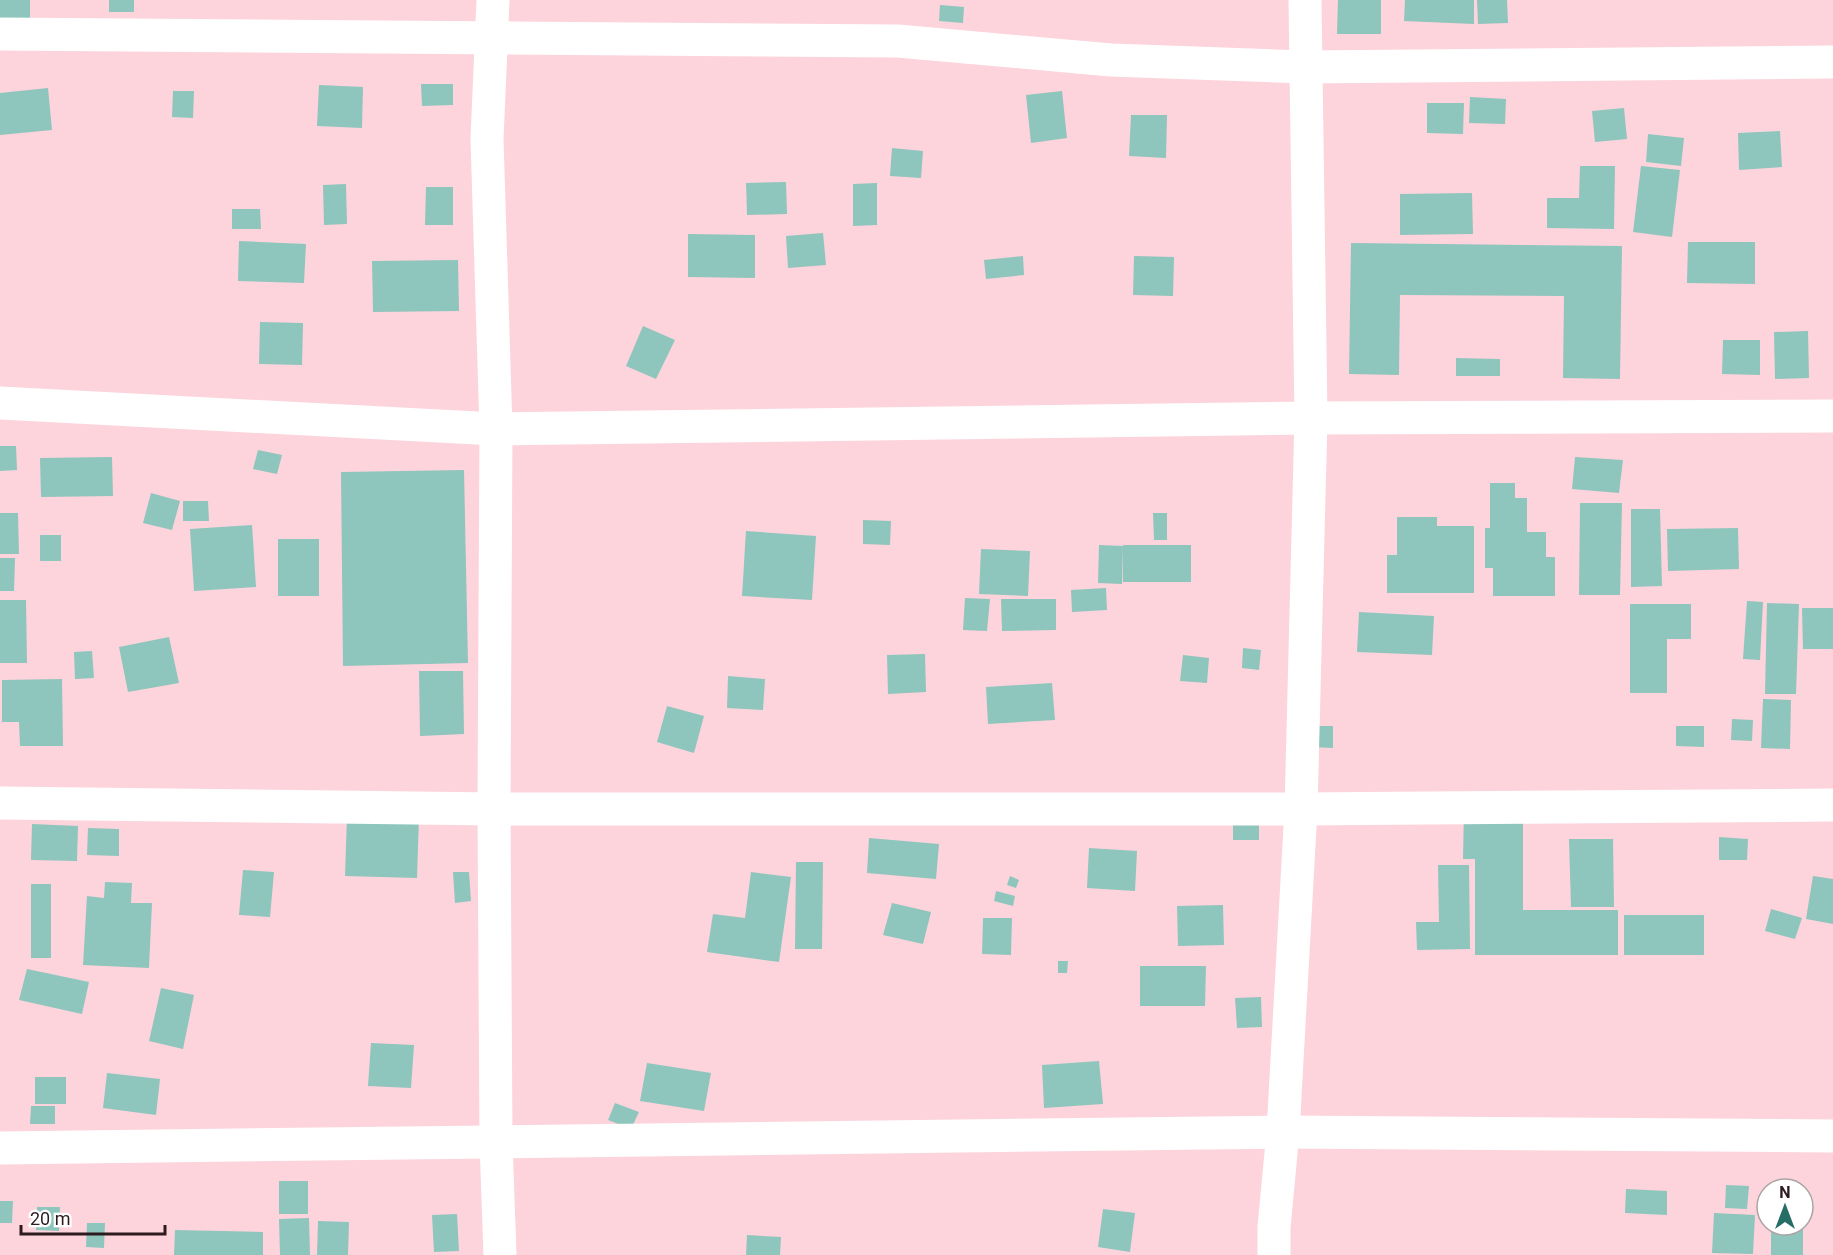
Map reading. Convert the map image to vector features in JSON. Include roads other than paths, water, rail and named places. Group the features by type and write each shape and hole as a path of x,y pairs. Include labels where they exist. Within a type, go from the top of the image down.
{"street":[{"path":"493,0 487,139 496,429 494,808 496,1142 500,1255"},
{"path":"1274,1255 1301,808 1311,418 1305,0"},
{"path":"0,34 492,36 898,41 1111,60 1305,67 1833,62"},
{"path":"0,403 496,429 1311,418 1833,416"},
{"path":"0,803 494,808 1301,808 1833,805"},
{"path":"0,1148 1283,1132 1833,1136"}]}
